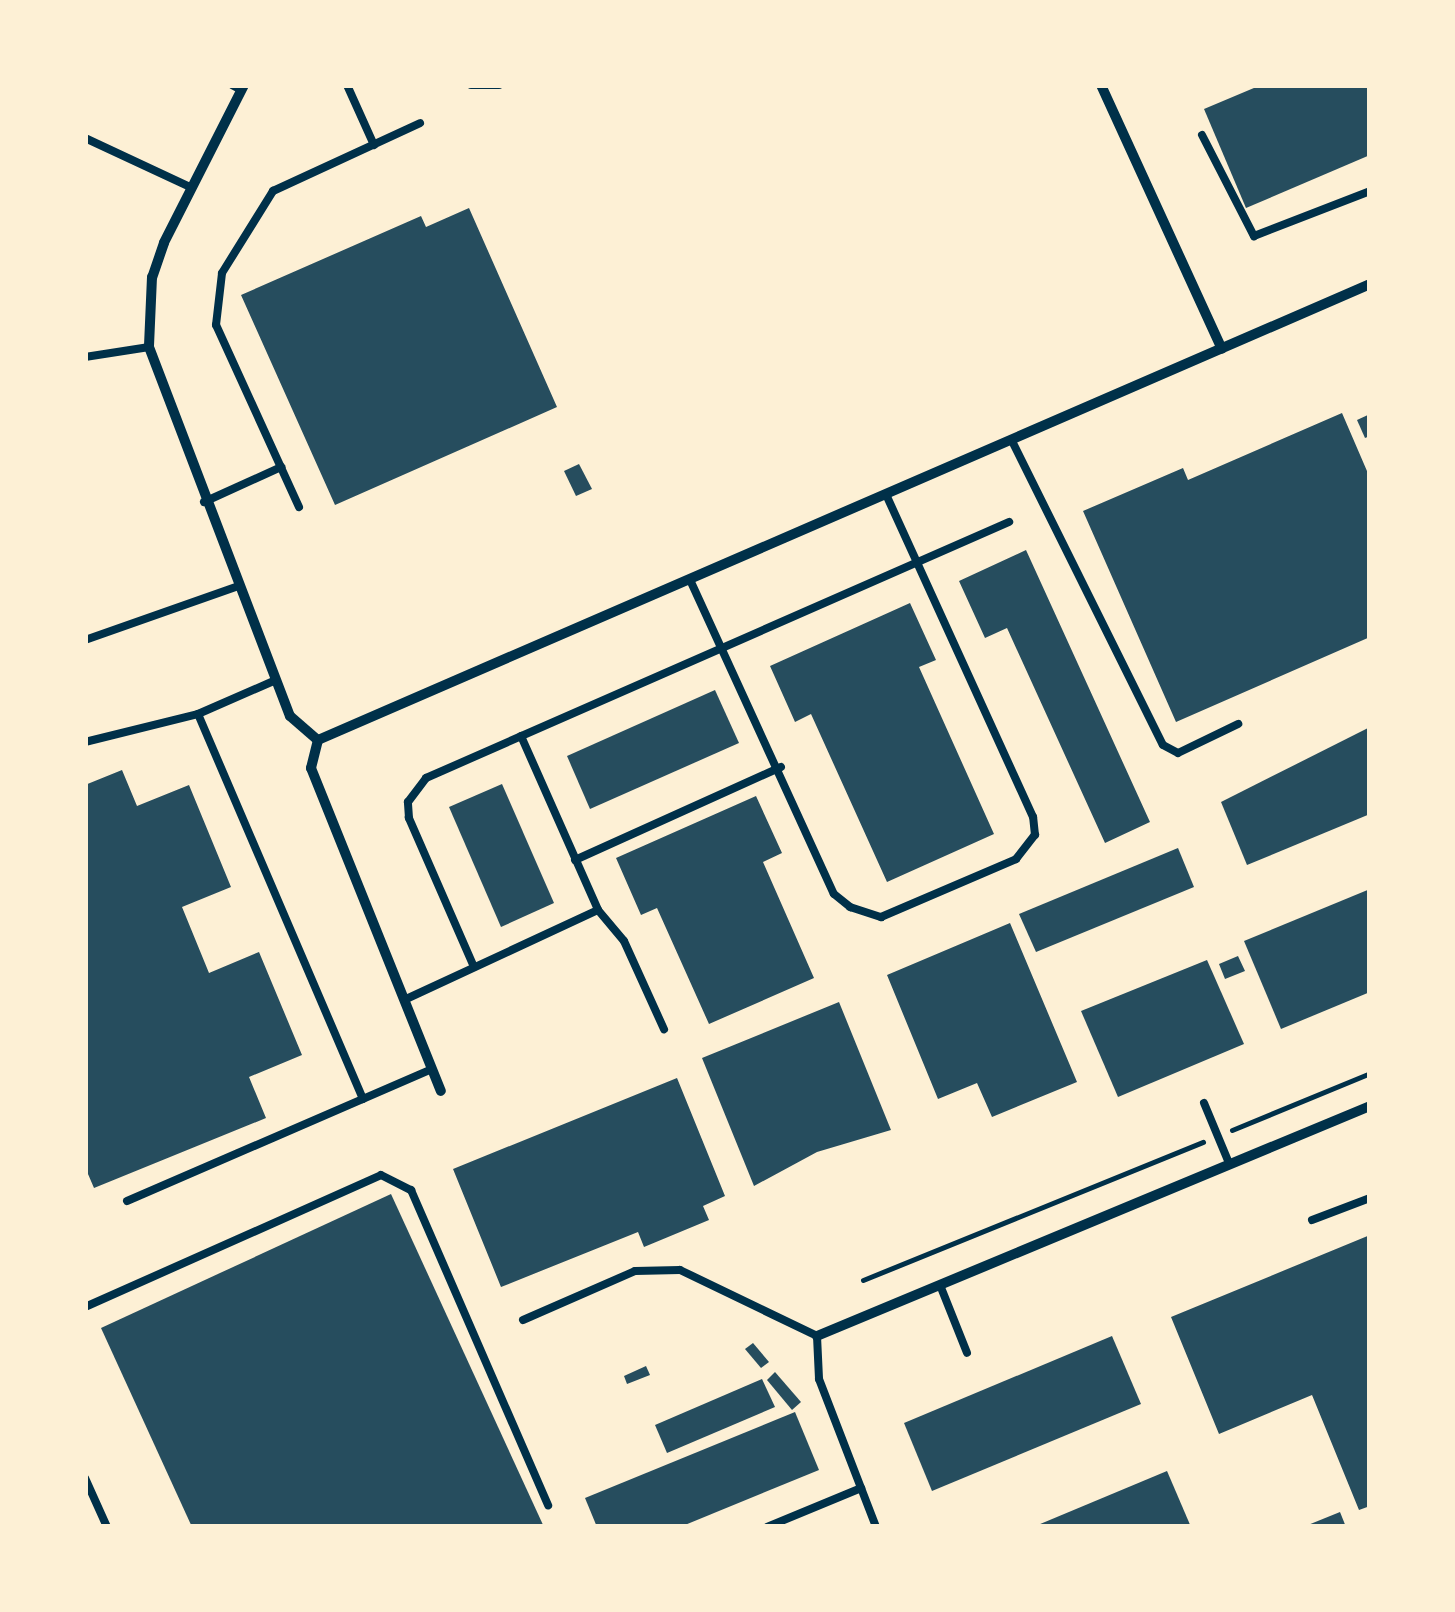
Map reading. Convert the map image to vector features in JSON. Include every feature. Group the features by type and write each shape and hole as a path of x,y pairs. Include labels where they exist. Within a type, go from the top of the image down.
{"street":[{"path":"1102,85 1222,349"},
{"path":"239,87 152,276 149,347 204,502 276,680 299,730 318,740"},
{"path":"318,740 691,582 1370,284"},
{"path":"318,740 311,768 441,1091"},
{"path":"816,1336 1370,1106"}],"lane":[{"path":"347,85 374,145"},
{"path":"471,85 499,85"},
{"path":"299,507 216,325 215,295 262,202 420,123"},
{"path":"1202,136 1254,236 1370,191"},
{"path":"85,138 192,188"},
{"path":"85,358 149,347"},
{"path":"1012,441 1163,745 1178,753 1238,724"},
{"path":"204,502 281,468"},
{"path":"691,582 720,649 781,767 834,894 864,916 880,917 1028,850 1033,817 887,496"},
{"path":"474,967 408,802 426,778 1010,522"},
{"path":"85,640 238,586"},
{"path":"85,742 198,714 276,680"},
{"path":"198,714 363,1099"},
{"path":"521,736 598,910 624,941 664,1029"},
{"path":"575,860 781,767"},
{"path":"404,1000 598,910"},
{"path":"127,1201 432,1068"},
{"path":"1204,1103 1229,1164"},
{"path":"85,1307 382,1175 411,1190 548,1505"},
{"path":"1312,1220 1370,1198"},
{"path":"522,1320 634,1271 680,1270 816,1336 819,1379 876,1527"},
{"path":"940,1285 967,1353"},
{"path":"85,1478 107,1527"},
{"path":"767,1527 861,1488"}],"path":[{"path":"863,1280 1370,1073"}],"building":[{"path":"1261,85 1370,85 1370,155 1246,208 1204,109"},
{"path":"469,208 557,407 335,505 241,295 421,216 426,227"},
{"path":"1342,413 1370,478 1370,637 1176,722 1083,511 1183,468 1188,480"},
{"path":"1370,414 1370,436 1365,438 1357,420"},
{"path":"579,464 592,489 576,496 564,471"},
{"path":"1026,550 1150,822 1105,843 1007,628 985,638 959,581"},
{"path":"910,603 936,660 919,667 994,834 887,882 811,714 795,722 770,666"},
{"path":"715,690 739,743 590,809 567,756"},
{"path":"1370,727 1370,814 1247,865 1221,802"},
{"path":"122,770 137,806 189,785 231,887 182,907 209,973 259,952 302,1055 249,1077 266,1118 94,1188 85,1167 85,785"},
{"path":"502,784 554,903 501,927 449,807"},
{"path":"756,796 782,853 763,862 814,978 709,1024 657,908 641,915 616,858"},
{"path":"1178,848 1194,887 1036,952 1019,914"},
{"path":"1370,889 1370,992 1281,1029 1244,941"},
{"path":"1010,923 1077,1082 992,1117 977,1083 938,1099 887,975"},
{"path":"1238,956 1245,971 1225,979 1219,964"},
{"path":"1207,960 1244,1044 1118,1097 1081,1011"},
{"path":"839,1002 891,1130 817,1152 754,1186 702,1058"},
{"path":"677,1078 725,1196 703,1206 709,1220 644,1247 638,1232 501,1287 453,1169"},
{"path":"391,1194 544,1527 192,1527 101,1328"},
{"path":"1370,1235 1370,1506 1359,1510 1312,1395 1219,1434 1171,1317"},
{"path":"1112,1336 1141,1404 932,1491 904,1423"},
{"path":"753,1343 769,1362 761,1368 745,1349"},
{"path":"646,1366 650,1375 627,1384 624,1376"},
{"path":"775,1372 801,1402 792,1410 767,1380"},
{"path":"762,1379 775,1407 667,1453 655,1425"},
{"path":"795,1412 819,1470 680,1527 597,1527 585,1498"},
{"path":"1167,1471 1191,1527 1033,1527"},
{"path":"1340,1512 1346,1527 1303,1527"}]}
